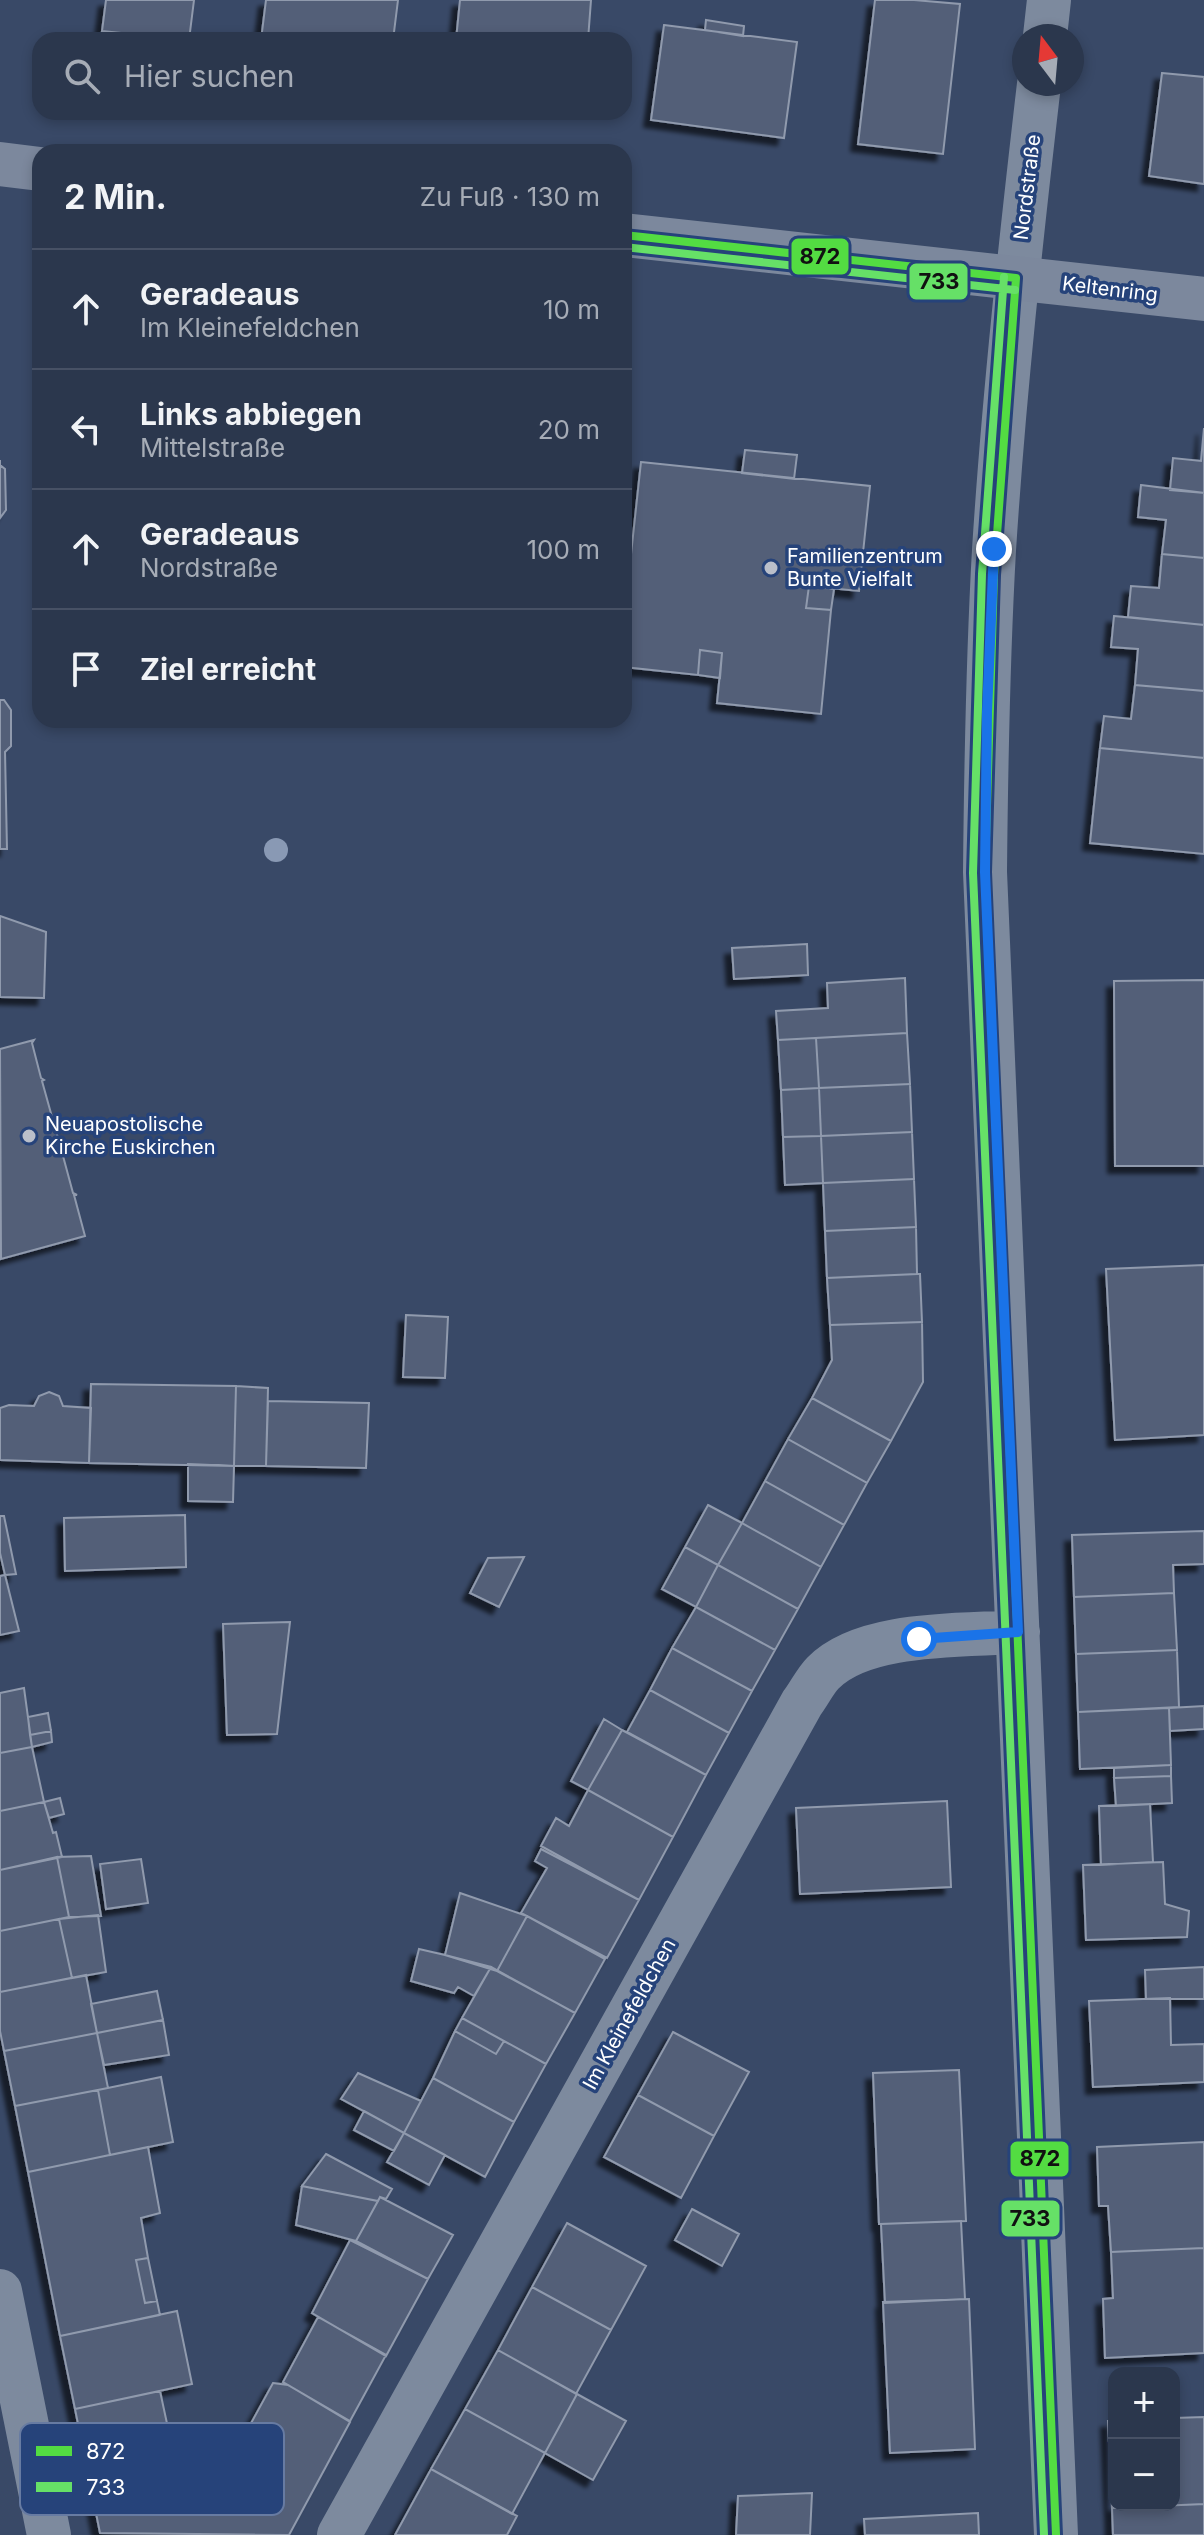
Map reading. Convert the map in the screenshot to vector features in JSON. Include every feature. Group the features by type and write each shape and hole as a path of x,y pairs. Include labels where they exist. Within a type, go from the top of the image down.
{"main road":[{"path":"0,164 32,168"},
{"name":"Keltenring","path":"632,236 1204,299"}],"street":[{"path":"1046,24 1049,0"},
{"name":"Nordstraße","path":"1038,96 1016,278 994,549 987,712 985,872 1056,2535"},
{"name":"Im Kleinefeldchen","path":"339,2535 787,1731 822,1674 863,1647 919,1639 1018,1632"},
{"path":"0,2291 27,2423"},
{"path":"45,2515 49,2535"}],"building":[{"path":"106,0 194,0 190,32 102,31"},
{"path":"266,0 398,0 394,32 262,32"},
{"path":"460,0 591,0 589,32 457,32"},
{"path":"875,0 960,4 943,154 858,144"},
{"path":"706,20 744,26 743,36 705,30"},
{"path":"664,25 797,42 784,138 651,120"},
{"path":"1162,73 1204,77 1204,184 1149,176"},
{"path":"1204,428 1204,493 1170,490 1173,458 1201,461"},
{"path":"745,450 797,455 794,479 742,473"},
{"path":"641,462 870,486 859,591 809,586 806,608 831,610 821,714 717,703 722,653 700,650 698,675 632,668 632,545"},
{"path":"0,465 5,469 6,510 0,518"},
{"path":"1141,485 1204,493 1204,558 1162,554 1166,520 1138,517"},
{"path":"1162,554 1204,558 1204,625 1128,617 1131,586 1159,588"},
{"path":"809,586 834,589 831,610 806,608"},
{"path":"1114,616 1204,625 1204,691 1135,685 1138,649 1111,647"},
{"path":"700,650 722,653 720,678 698,675"},
{"path":"1135,685 1204,691 1204,758 1100,748 1104,716 1131,719"},
{"path":"0,700 4,700 11,710 11,746 5,752 7,849 0,849"},
{"path":"1100,748 1204,758 1204,854 1090,843"},
{"path":"0,916 46,932 44,998 0,997"},
{"path":"807,944 808,975 734,979 732,948"},
{"path":"905,978 907,1033 778,1040 776,1011 828,1008 827,983"},
{"path":"1204,980 1204,1166 1115,1166 1114,981"},
{"path":"907,1033 910,1084 819,1088 816,1038"},
{"path":"816,1038 819,1088 781,1090 778,1040"},
{"name":"Neuapostolische Kirche Euskirchen","path":"34,1040 32,1043 41,1078 52,1117 55,1118 62,1154 66,1156 63,1156 73,1193 77,1195 74,1195 85,1236 1,1259 0,1049"},
{"path":"910,1084 912,1132 821,1136 819,1088"},
{"path":"819,1088 821,1136 783,1137 781,1090"},
{"path":"912,1132 914,1179 823,1183 821,1136"},
{"path":"821,1136 823,1183 785,1185 783,1137"},
{"path":"914,1179 916,1227 825,1231 823,1183"},
{"path":"916,1227 917,1274 827,1278 825,1231"},
{"path":"1204,1265 1204,1435 1115,1440 1106,1269"},
{"path":"920,1274 922,1322 830,1325 827,1278"},
{"path":"406,1315 448,1317 445,1378 403,1377"},
{"path":"922,1322 923,1382 891,1441 812,1398 832,1360 830,1325"},
{"path":"91,1384 236,1386 234,1466 89,1463"},
{"path":"236,1386 268,1388 266,1466 234,1466"},
{"path":"49,1392 59,1396 63,1406 91,1408 89,1463 0,1460 0,1408 9,1405 34,1406 39,1396"},
{"path":"812,1398 891,1441 867,1483 788,1439"},
{"path":"268,1401 369,1403 366,1468 266,1466"},
{"path":"788,1439 867,1483 844,1525 765,1481"},
{"path":"188,1464 234,1466 233,1502 188,1501"},
{"path":"765,1481 844,1525 821,1567 742,1523"},
{"path":"708,1505 742,1523 718,1565 685,1547"},
{"path":"185,1515 186,1567 65,1571 64,1518"},
{"path":"0,1516 4,1516 16,1574 5,1575 0,1553"},
{"path":"742,1523 821,1567 798,1609 718,1565"},
{"path":"1204,1531 1204,1564 1173,1565 1174,1593 1074,1597 1072,1535"},
{"path":"685,1547 718,1565 696,1607 662,1589"},
{"path":"524,1557 499,1607 470,1593 488,1558"},
{"path":"718,1565 798,1609 775,1650 696,1607"},
{"path":"5,1575 19,1631 0,1635 0,1576"},
{"path":"1174,1593 1177,1650 1076,1654 1074,1597"},
{"path":"696,1607 775,1650 752,1691 672,1648"},
{"path":"290,1622 277,1734 227,1735 223,1624"},
{"path":"672,1648 752,1691 729,1733 650,1690"},
{"path":"1177,1650 1179,1707 1078,1712 1076,1654"},
{"path":"24,1688 32,1747 0,1753 0,1693"},
{"path":"650,1690 729,1733 706,1775 627,1732"},
{"path":"1204,1706 1204,1729 1170,1731 1169,1708"},
{"path":"1169,1708 1171,1765 1080,1769 1078,1712"},
{"path":"48,1713 51,1731 30,1735 28,1717"},
{"path":"604,1719 622,1730 588,1790 571,1781"},
{"path":"622,1730 706,1775 673,1837 588,1790"},
{"path":"51,1731 52,1742 32,1747 30,1735"},
{"path":"32,1747 44,1802 0,1811 0,1753"},
{"path":"1171,1765 1171,1776 1114,1778 1114,1768"},
{"path":"1171,1776 1172,1803 1116,1806 1114,1778"},
{"path":"588,1790 673,1837 639,1900 541,1846 556,1818 569,1826"},
{"path":"60,1798 64,1814 49,1818 44,1802"},
{"path":"947,1801 951,1887 800,1894 796,1808"},
{"path":"44,1802 62,1857 0,1870 0,1811"},
{"path":"1150,1804 1153,1862 1101,1865 1099,1806"},
{"path":"541,1849 639,1900 607,1958 521,1913 547,1868 535,1861"},
{"path":"91,1856 101,1916 69,1917 57,1857"},
{"path":"57,1857 69,1917 0,1931 0,1870"},
{"path":"141,1859 148,1903 106,1909 100,1864"},
{"path":"1163,1862 1165,1904 1189,1911 1187,1937 1086,1940 1083,1865"},
{"path":"460,1893 527,1916 497,1971 445,1955"},
{"path":"98,1915 106,1972 72,1978 59,1919"},
{"path":"527,1916 605,1959 575,2013 497,1971"},
{"path":"59,1919 72,1978 0,1992 0,1931"},
{"path":"419,1949 491,1967 474,1996 458,1987 454,1993 411,1981"},
{"path":"491,1967 575,2013 546,2064 462,2018"},
{"path":"1204,1967 1204,1999 1146,1999 1145,1970"},
{"path":"86,1975 97,2033 4,2051 0,2031 0,1992"},
{"path":"157,1991 163,2020 97,2033 91,2004"},
{"path":"1170,1998 1171,2045 1204,2044 1204,2082 1093,2087 1089,2001"},
{"path":"462,2018 504,2041 496,2054 455,2031"},
{"path":"163,2020 169,2055 104,2065 97,2033"},
{"path":"455,2031 496,2054 504,2041 546,2064 514,2122 433,2078"},
{"path":"673,2032 749,2072 714,2136 638,2095"},
{"path":"97,2033 108,2088 15,2106 4,2051"},
{"path":"959,2070 966,2221 879,2224 873,2073"},
{"path":"358,2073 421,2101 404,2133 341,2099"},
{"path":"161,2077 173,2142 110,2155 98,2090"},
{"path":"433,2078 514,2122 485,2177 404,2133"},
{"path":"98,2090 110,2155 28,2172 15,2106"},
{"path":"638,2095 714,2136 681,2198 604,2157"},
{"path":"364,2111 404,2133 394,2151 354,2130"},
{"path":"404,2133 445,2155 429,2185 387,2162"},
{"path":"1204,2142 1204,2248 1111,2252 1108,2206 1099,2206 1097,2147"},
{"path":"148,2147 160,2213 141,2218 148,2258 136,2260 145,2303 157,2301 160,2315 60,2336 28,2172"},
{"path":"326,2154 392,2189 386,2199 380,2197 378,2201 302,2186"},
{"path":"302,2186 378,2201 356,2241 296,2225"},
{"path":"380,2197 453,2235 428,2279 356,2241"},
{"path":"692,2209 739,2234 722,2266 675,2240"},
{"path":"961,2221 965,2299 885,2303 881,2224"},
{"path":"567,2223 646,2266 611,2330 532,2287"},
{"path":"350,2240 428,2279 386,2356 312,2313"},
{"path":"1204,2248 1204,2353 1105,2358 1103,2299 1113,2298 1111,2252"},
{"path":"148,2258 157,2301 145,2303 136,2260"},
{"path":"532,2287 611,2330 576,2394 498,2350"},
{"path":"969,2299 975,2449 890,2453 883,2302"},
{"path":"177,2311 192,2384 75,2409 60,2336"},
{"path":"318,2317 386,2355 350,2421 283,2382"},
{"path":"498,2350 577,2394 545,2453 465,2409"},
{"path":"273,2383 288,2385 350,2422 289,2535 100,2533 96,2515 284,2515 284,2423 251,2423"},
{"path":"160,2391 167,2423 78,2423 75,2409"},
{"path":"577,2394 626,2421 593,2480 545,2453"},
{"path":"465,2409 545,2453 512,2514 431,2469"},
{"path":"1204,2417 1204,2504 1180,2505 1180,2418"},
{"path":"431,2469 517,2516 507,2535 395,2535"},
{"path":"812,2493 810,2535 736,2535 738,2496"},
{"path":"1204,2504 1204,2535 1113,2535 1112,2511 1180,2511 1180,2505"},
{"path":"978,2513 979,2535 865,2535 864,2519"}],"transit line":[{"name":"872","path":"632,236 1016,278"},
{"name":"733","path":"632,248 1015,290"},
{"name":"733","path":"1004,277 982,574 973,873 1044,2535"},
{"name":"872","path":"1016,278 994,575 985,872 1056,2535"}],"place":[{"name":"Familienzentrum Bunte Vielfalt","path":"771,568"},
{"name":"Neuapostolische Kirche Euskirchen","path":"29,1136"}],"route":[{"path":"919,1639 1018,1632 985,872 987,712 994,549"}]}
